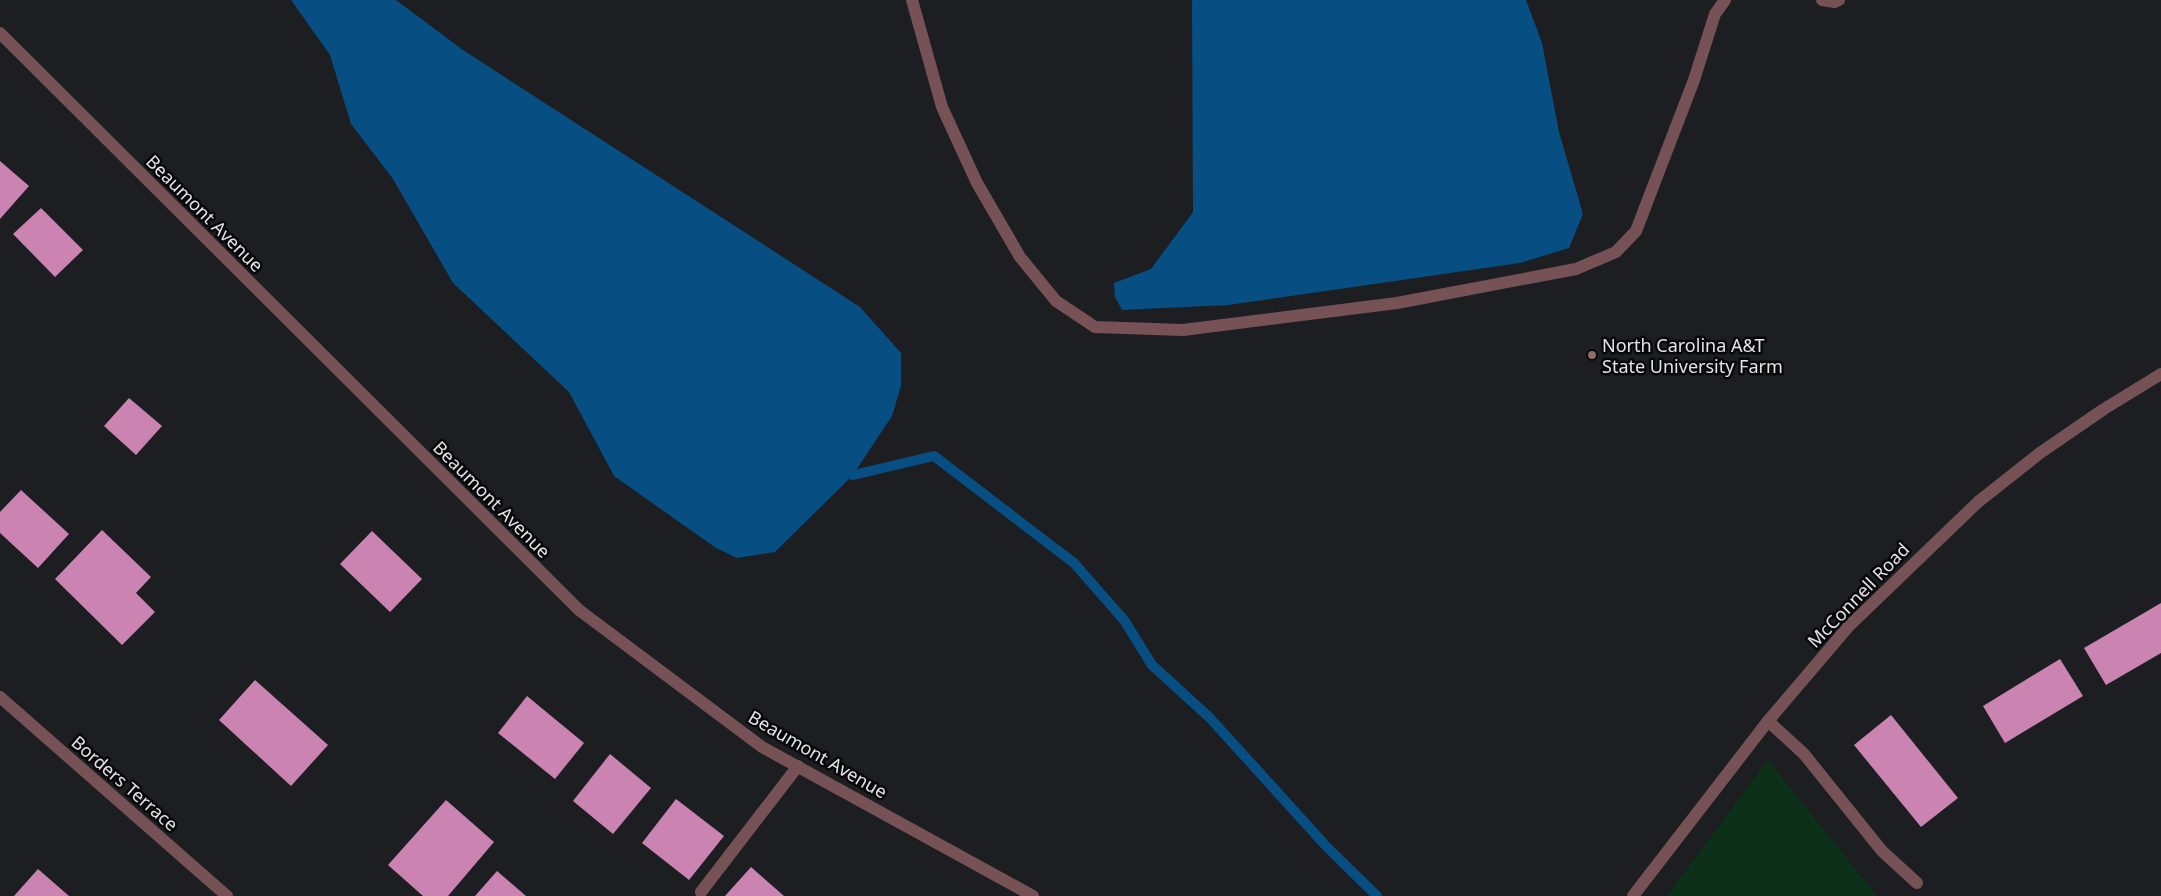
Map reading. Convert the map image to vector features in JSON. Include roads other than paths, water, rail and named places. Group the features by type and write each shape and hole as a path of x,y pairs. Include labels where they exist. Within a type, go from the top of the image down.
{"street":[{"path":"912,0 942,107 977,183 1020,256 1056,301 1095,327 1182,330 1397,304 1576,269 1616,252 1636,231 1694,80 1714,14 1725,0"},
{"path":"1822,0 1835,2 1839,0"},
{"name":"Beaumont Avenue","path":"0,33 580,610 762,746 1033,896"},
{"name":"McConnell Road","path":"1633,896 1768,721 1848,627 1978,502 2040,453 2104,409 2161,374"},
{"name":"Borders Terrace","path":"0,697 227,896"},
{"path":"1768,721 1804,754 1882,851 1918,883"},
{"path":"701,892 798,766"}],"water":[{"path":"291,0 396,0 463,50 860,307 901,353 901,386 892,416 853,475 775,552 737,558 716,548 614,476 569,392 453,283 393,179 351,124 330,55"},
{"path":"1192,0 1526,0 1542,43 1559,132 1583,214 1569,248 1520,263 1228,305 1122,310 1115,297 1114,283 1151,269 1193,212"}],"waterway":[{"path":"843,466 853,475 934,456 1074,563 1124,620 1152,665 1210,718 1326,846 1377,896"}],"place":[{"name":"North Carolina A&T State University Farm","path":"1592,355"}]}
